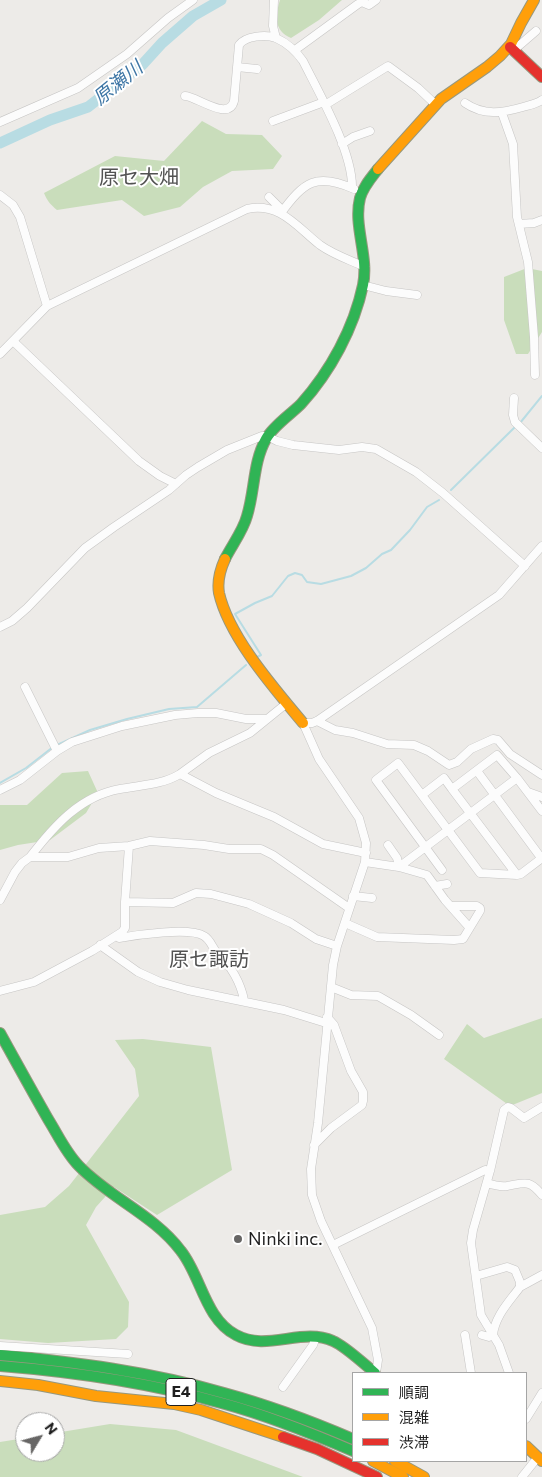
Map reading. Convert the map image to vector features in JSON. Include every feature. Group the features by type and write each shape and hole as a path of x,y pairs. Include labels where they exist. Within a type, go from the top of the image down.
{"main road":[{"path":"303,723 248,652 223,606 217,584 220,570 243,530 249,508 256,461 267,436 290,416 323,379 346,333 359,299 365,266 356,190 375,172 436,104 452,90 485,71 512,49 520,24 534,0"},
{"path":"512,49 542,77"},
{"path":"0,1033 68,1154 91,1178 175,1242 189,1261 213,1310 226,1328 237,1337 259,1343 316,1336 334,1341 375,1372"},
{"name":"E4","path":"0,1355 89,1364 182,1382 279,1409 352,1439"},
{"name":"E4","path":"0,1366 89,1375 138,1383 212,1399 321,1436 352,1451"},
{"path":"0,1381 38,1385 105,1397 174,1404 201,1410 317,1449 377,1477"},
{"path":"527,1447 540,1459"},
{"path":"374,1462 404,1477"},
{"path":"397,1462 424,1477"}],"street":[{"path":"274,0 273,26 276,38"},
{"path":"295,50 358,4 362,2 369,5 376,0"},
{"path":"0,122 78,88 127,54 168,18 191,1"},
{"path":"512,49 536,30"},
{"path":"185,96 192,96 207,106 230,108 233,104 239,45 242,41 254,37 276,38 295,50 304,61 342,144 356,190"},
{"path":"273,121 324,104 388,66 436,104"},
{"path":"237,67 258,69"},
{"path":"465,103 470,107 493,113 502,113 542,100"},
{"path":"502,113 513,144 515,197 528,262 535,375"},
{"path":"342,144 353,137 370,131"},
{"path":"281,211 307,184 327,180 356,190"},
{"path":"0,195 13,205 20,217 46,306"},
{"path":"269,197 281,211 320,245 338,256 365,266"},
{"path":"0,354 46,306 247,209 259,207 281,211"},
{"path":"519,224 534,224 542,220"},
{"path":"363,285 417,296"},
{"path":"12,341 138,461 176,484"},
{"path":"514,398 513,415 517,424 542,448"},
{"path":"0,627 27,608 85,548 114,527 170,490 198,467 227,450 256,438 267,436 293,445 339,450 362,447 376,449 416,472 443,493 525,566"},
{"path":"303,723 312,724 317,721 499,595 542,546"},
{"path":"25,687 55,747"},
{"path":"0,900 22,863 30,857 61,821 90,799 118,789 170,780 209,753 250,733 286,703"},
{"path":"0,790 20,780 55,747 122,726 175,715 216,713 246,719 266,719"},
{"path":"317,721 336,730 353,733 387,744 418,747 449,765 457,762 471,749 493,739 498,740 510,754 542,775"},
{"path":"303,723 322,765 359,818 365,836 365,862 337,946 333,965 321,1092 311,1168 312,1195 321,1221 372,1328 378,1360 376,1372"},
{"path":"452,789 497,755 542,811"},
{"path":"442,870 376,780 398,763 480,873 522,874 542,859 477,771"},
{"path":"180,774 216,793 274,817 323,844 366,853"},
{"path":"422,795 444,778 517,875"},
{"path":"399,867 517,778"},
{"path":"528,792 542,797"},
{"path":"30,857 68,857 98,848 129,846 145,842 229,849 261,849 273,855 349,908"},
{"path":"388,845 397,858 399,867"},
{"path":"0,991 34,982 116,936 125,928 129,846"},
{"path":"365,862 399,867 427,875 469,927"},
{"path":"435,886 447,884"},
{"path":"125,902 174,904 196,893 211,894 249,904 292,923 316,939 337,946"},
{"path":"353,896 372,898"},
{"path":"345,923 377,937 454,940 463,938 480,908 477,906 451,906"},
{"path":"116,936 119,938 133,935 180,932 194,932 203,935 209,940 214,950 226,959 242,991 244,1000"},
{"path":"100,945 138,972 160,982 188,990 244,1000 327,1020 334,1025 351,1071 363,1092 364,1101 362,1105 331,1128 314,1144"},
{"path":"332,987 351,995 378,996 411,1015 439,1035"},
{"path":"509,1372 499,1344 481,1315 471,1243 504,1110 508,1107 511,1108 524,1118 542,1107"},
{"path":"333,1245 485,1170 490,1171"},
{"path":"487,1183 505,1186 524,1182 533,1185 542,1195"},
{"path":"476,1276 508,1267 513,1268 517,1273 520,1288"},
{"path":"493,1334 500,1314 520,1288 542,1275"},
{"path":"500,1314 502,1302"},
{"path":"482,1335 489,1337 493,1334"},
{"path":"466,1335 471,1372"},
{"path":"283,1387 313,1345 316,1336"},
{"path":"0,1346 128,1354"},
{"path":"527,1417 542,1392"},
{"path":"522,1477 540,1459"}],"green space":[{"path":"280,0 342,0 319,20 291,38 281,31 277,22"},
{"path":"202,121 226,134 262,135 282,156 273,169 232,171 203,187 180,207 144,216 122,200 57,210 49,203 45,196 44,193 115,156 164,161"},
{"path":"527,268 542,271 542,332 528,354 516,354 504,320 504,277"},
{"path":"88,771 98,793 86,813 50,840 0,850 0,805 27,805 62,773"},
{"path":"542,1018 542,1093 510,1106 444,1059 467,1024 484,1038"},
{"path":"143,1039 211,1047 232,1170 157,1215 114,1187 96,1207 86,1225 129,1302 128,1327 116,1339 48,1343 0,1339 0,1215 45,1207 69,1186 139,1096 135,1069 115,1040"},
{"path":"110,1424 176,1430 303,1477 0,1477 0,1442 15,1440 15,1462 65,1462 65,1431"}],"waterway":[{"name":"原瀬川","path":"0,143 50,120 88,107 142,65 162,43 193,16 221,0"},
{"path":"520,423 542,396"},
{"path":"451,490 516,426"},
{"path":"257,657 261,655 235,614 272,596 288,576 295,573 302,575 307,582 321,584 351,576 366,568 382,554 391,550 410,530 427,507 439,500"},
{"path":"57,745 90,730 127,719 169,709 197,707 246,665"},
{"path":"0,783 26,768 53,747"}],"traffic: fast":[{"path":"225,559 245,522 250,506 256,467 266,439 277,425 301,404 322,378 339,349 354,317 363,285 364,274 358,209 361,194 378,169"},
{"path":"0,1033 70,1155 79,1166 104,1188 145,1217 170,1238 188,1261 210,1308 226,1328 248,1340 272,1341 297,1337 321,1337 343,1347 374,1372"},
{"path":"0,1355 57,1361 169,1379 273,1408 352,1439"},
{"path":"0,1366 113,1379 169,1390 274,1419 352,1451"}],"traffic: slow":[{"path":"378,169 441,99 500,56 511,44 534,0"},
{"path":"225,559 219,576 218,589 224,610 232,627 254,661 303,723"},
{"path":"0,1381 38,1385 96,1396 174,1404 201,1410 283,1437"},
{"path":"527,1447 542,1461"},
{"path":"375,1462 403,1477"},
{"path":"397,1462 424,1477"}],"traffic: jam":[{"path":"510,47 542,77"},
{"path":"283,1437 317,1449 377,1477"}],"place":[{"name":"Ninki inc.","path":"238,1239"}],"district":[{"name":"原セ大畑","path":"139,177"},
{"name":"原セ諏訪","path":"209,959"}]}
